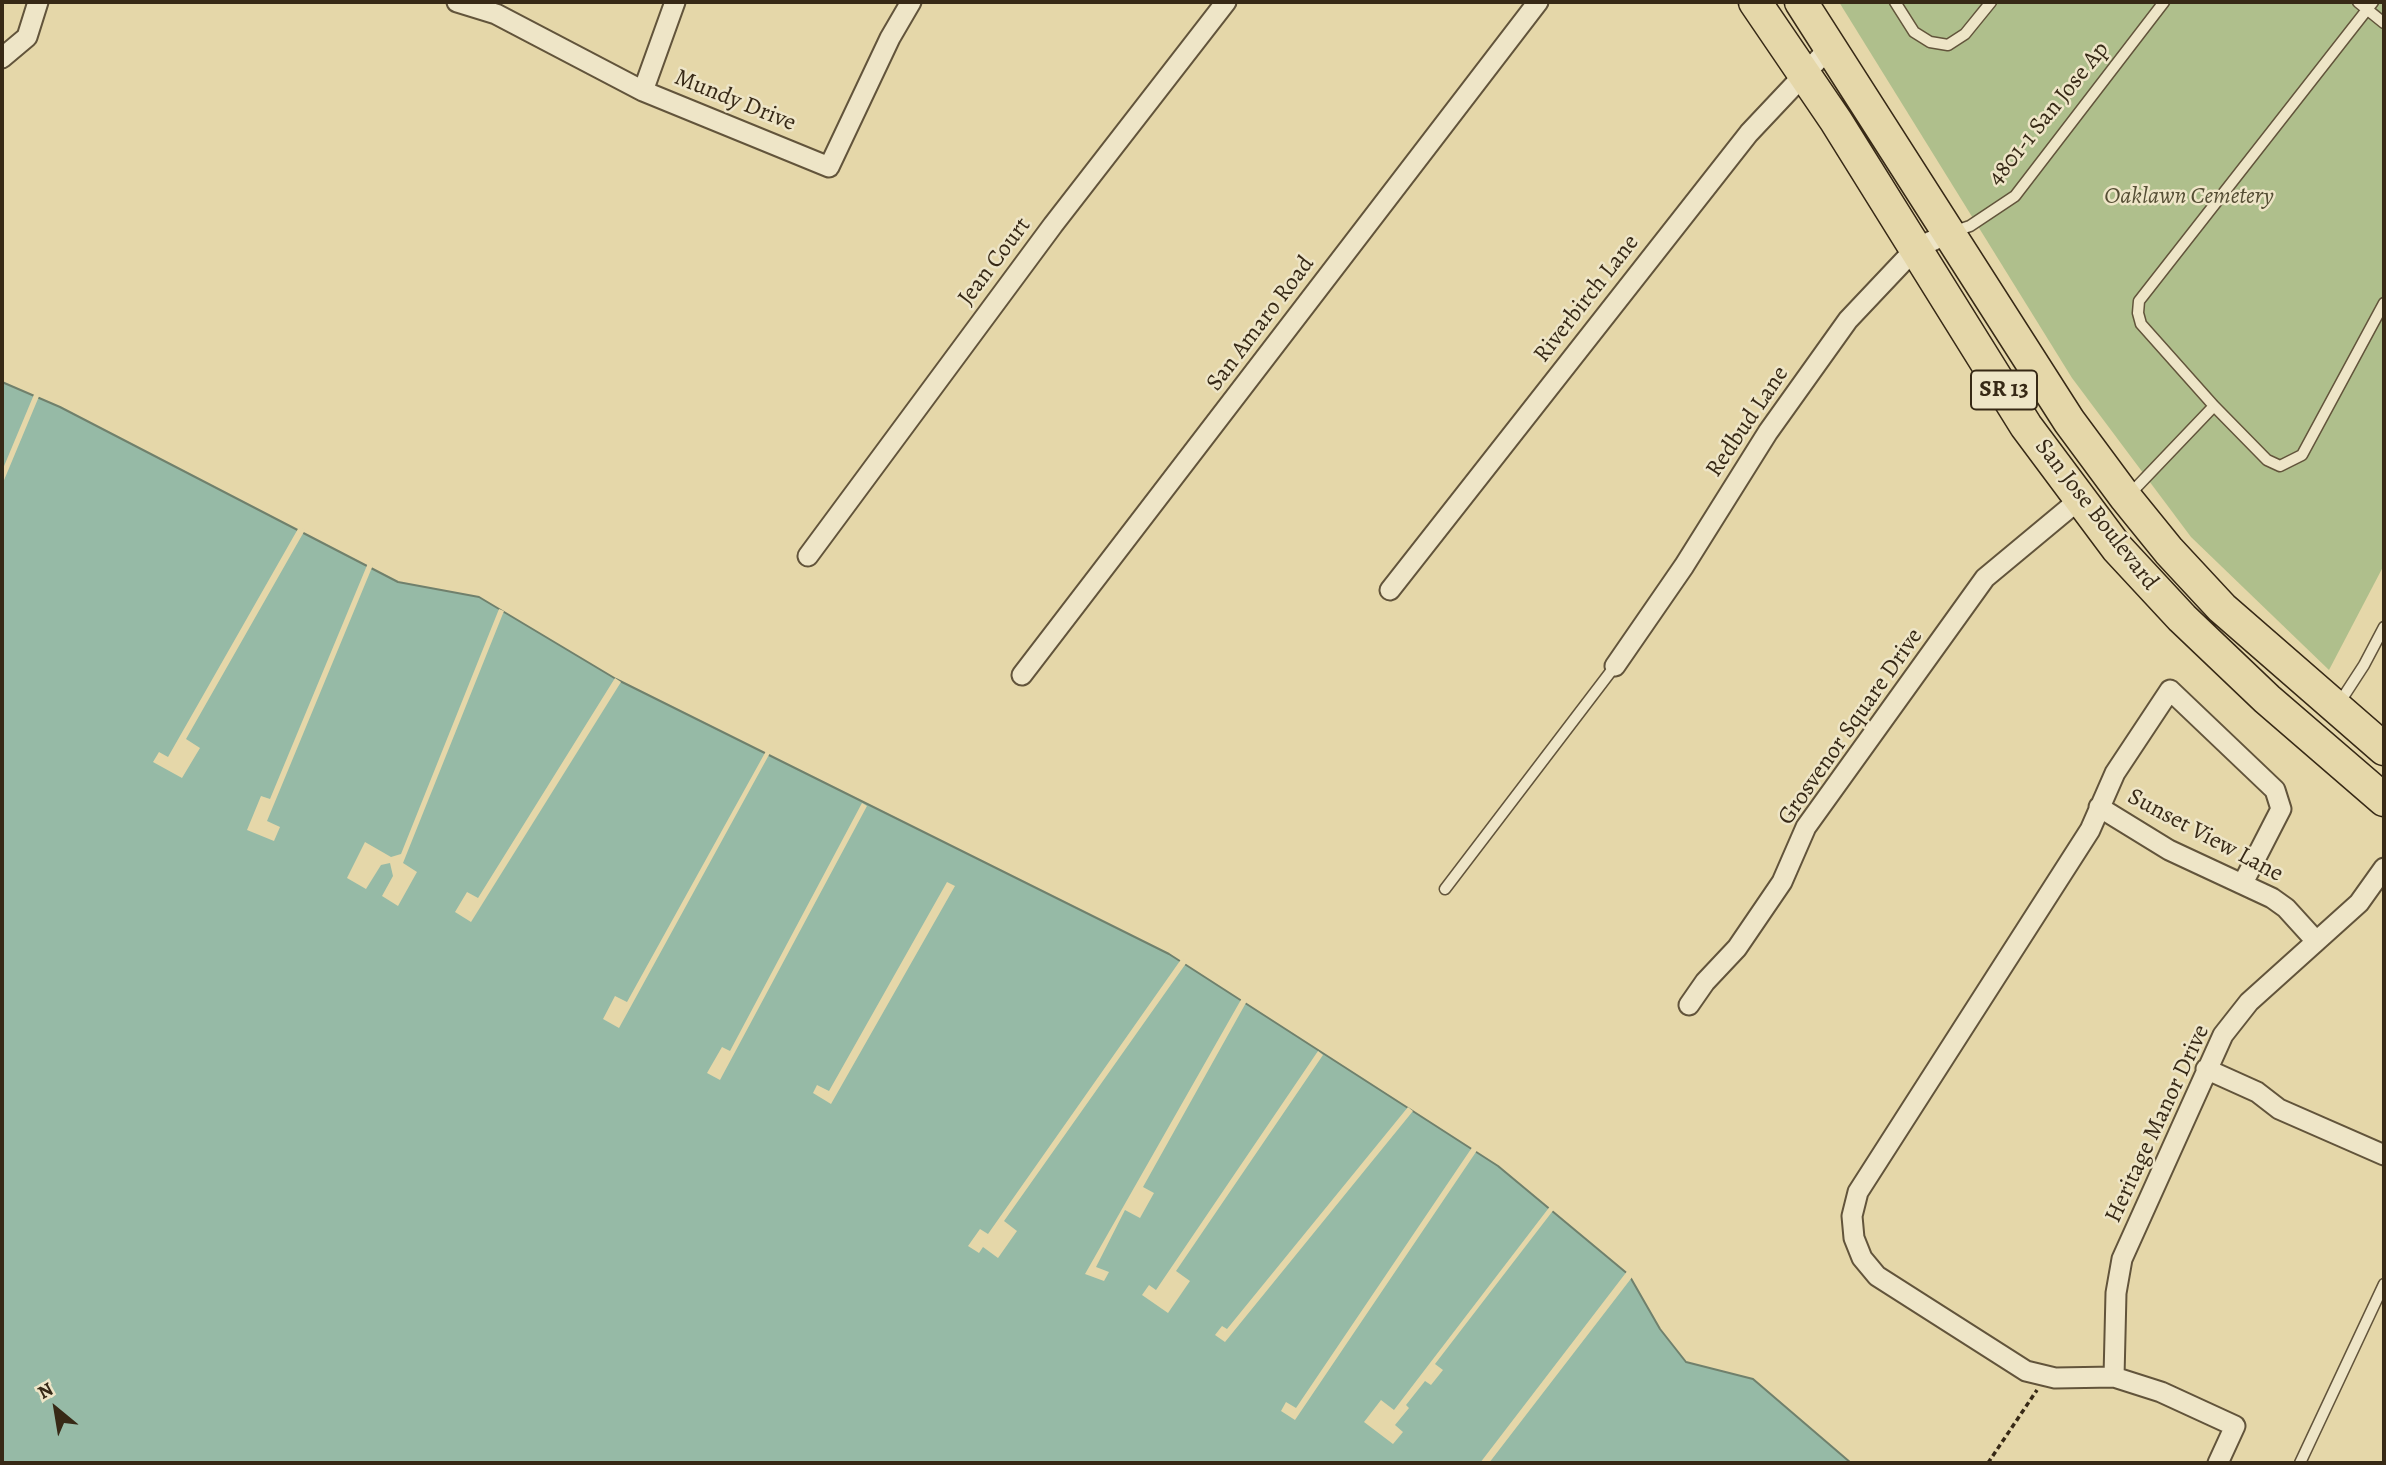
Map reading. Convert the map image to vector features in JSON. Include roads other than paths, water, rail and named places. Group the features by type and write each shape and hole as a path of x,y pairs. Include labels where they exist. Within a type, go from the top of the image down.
{"main road":[{"name":"San Jose Boulevard","path":"1755,2 1916,248 2026,426 2117,548 2182,618 2267,699 2384,800"},
{"name":"San Jose Boulevard","path":"1801,2 2068,421 2126,498 2169,551 2222,608 2384,749"}],"street":[{"path":"10,53 27,37 38,2"},
{"name":"Mundy Drive","path":"457,2 496,15 643,91 829,167 890,37 911,2"},
{"path":"643,91 675,2"},
{"name":"Jean Court","path":"808,556 1053,225 1226,2"},
{"name":"San Amaro Road","path":"1022,675 1538,2"},
{"name":"Riverbirch Lane","path":"1390,590 1749,133 1831,46"},
{"name":"Redbud Lane","path":"1615,666 1684,566 1768,432 1848,320 1916,248 1950,233"},
{"name":"Grosvenor Square Drive","path":"1689,1005 1705,982 1737,948 1782,882 1806,827 1985,578 2080,499"},
{"path":"2218,1463 2235,1426 2161,1392 2114,1377 2055,1378 2026,1371 1877,1276 1862,1258 1854,1238 1853,1216 1858,1192 2090,830 2115,773 2170,690 2275,790 2281,810 2243,883"},
{"name":"Sunset View Lane","path":"2099,807 2169,850 2243,883 2286,908 2316,942"},
{"name":"Heritage Manor Drive","path":"2114,1377 2116,1293 2122,1259 2223,1035 2249,1002 2359,903 2384,868"},
{"path":"2206,1069 2257,1092 2279,1109 2384,1155"}],"lane":[{"path":"1895,2 1914,32 1930,43 1948,44 1965,34 1990,2"},
{"name":"4801-1 San Jose Ap","path":"1950,233 1970,226 2015,196 2164,2"},
{"path":"2358,2 2370,6 2384,23"},
{"path":"2370,6 2139,301 2138,313 2141,324 2214,406 2267,460 2280,466 2294,462 2302,455 2384,303"},
{"path":"2126,498 2214,406"},
{"path":"2336,708 2364,665 2384,627"},
{"path":"1445,889 1615,666"},
{"path":"2300,1463 2384,1284"}],"park label":[{"name":"Oaklawn Cemetery","path":"2189,197"}]}
